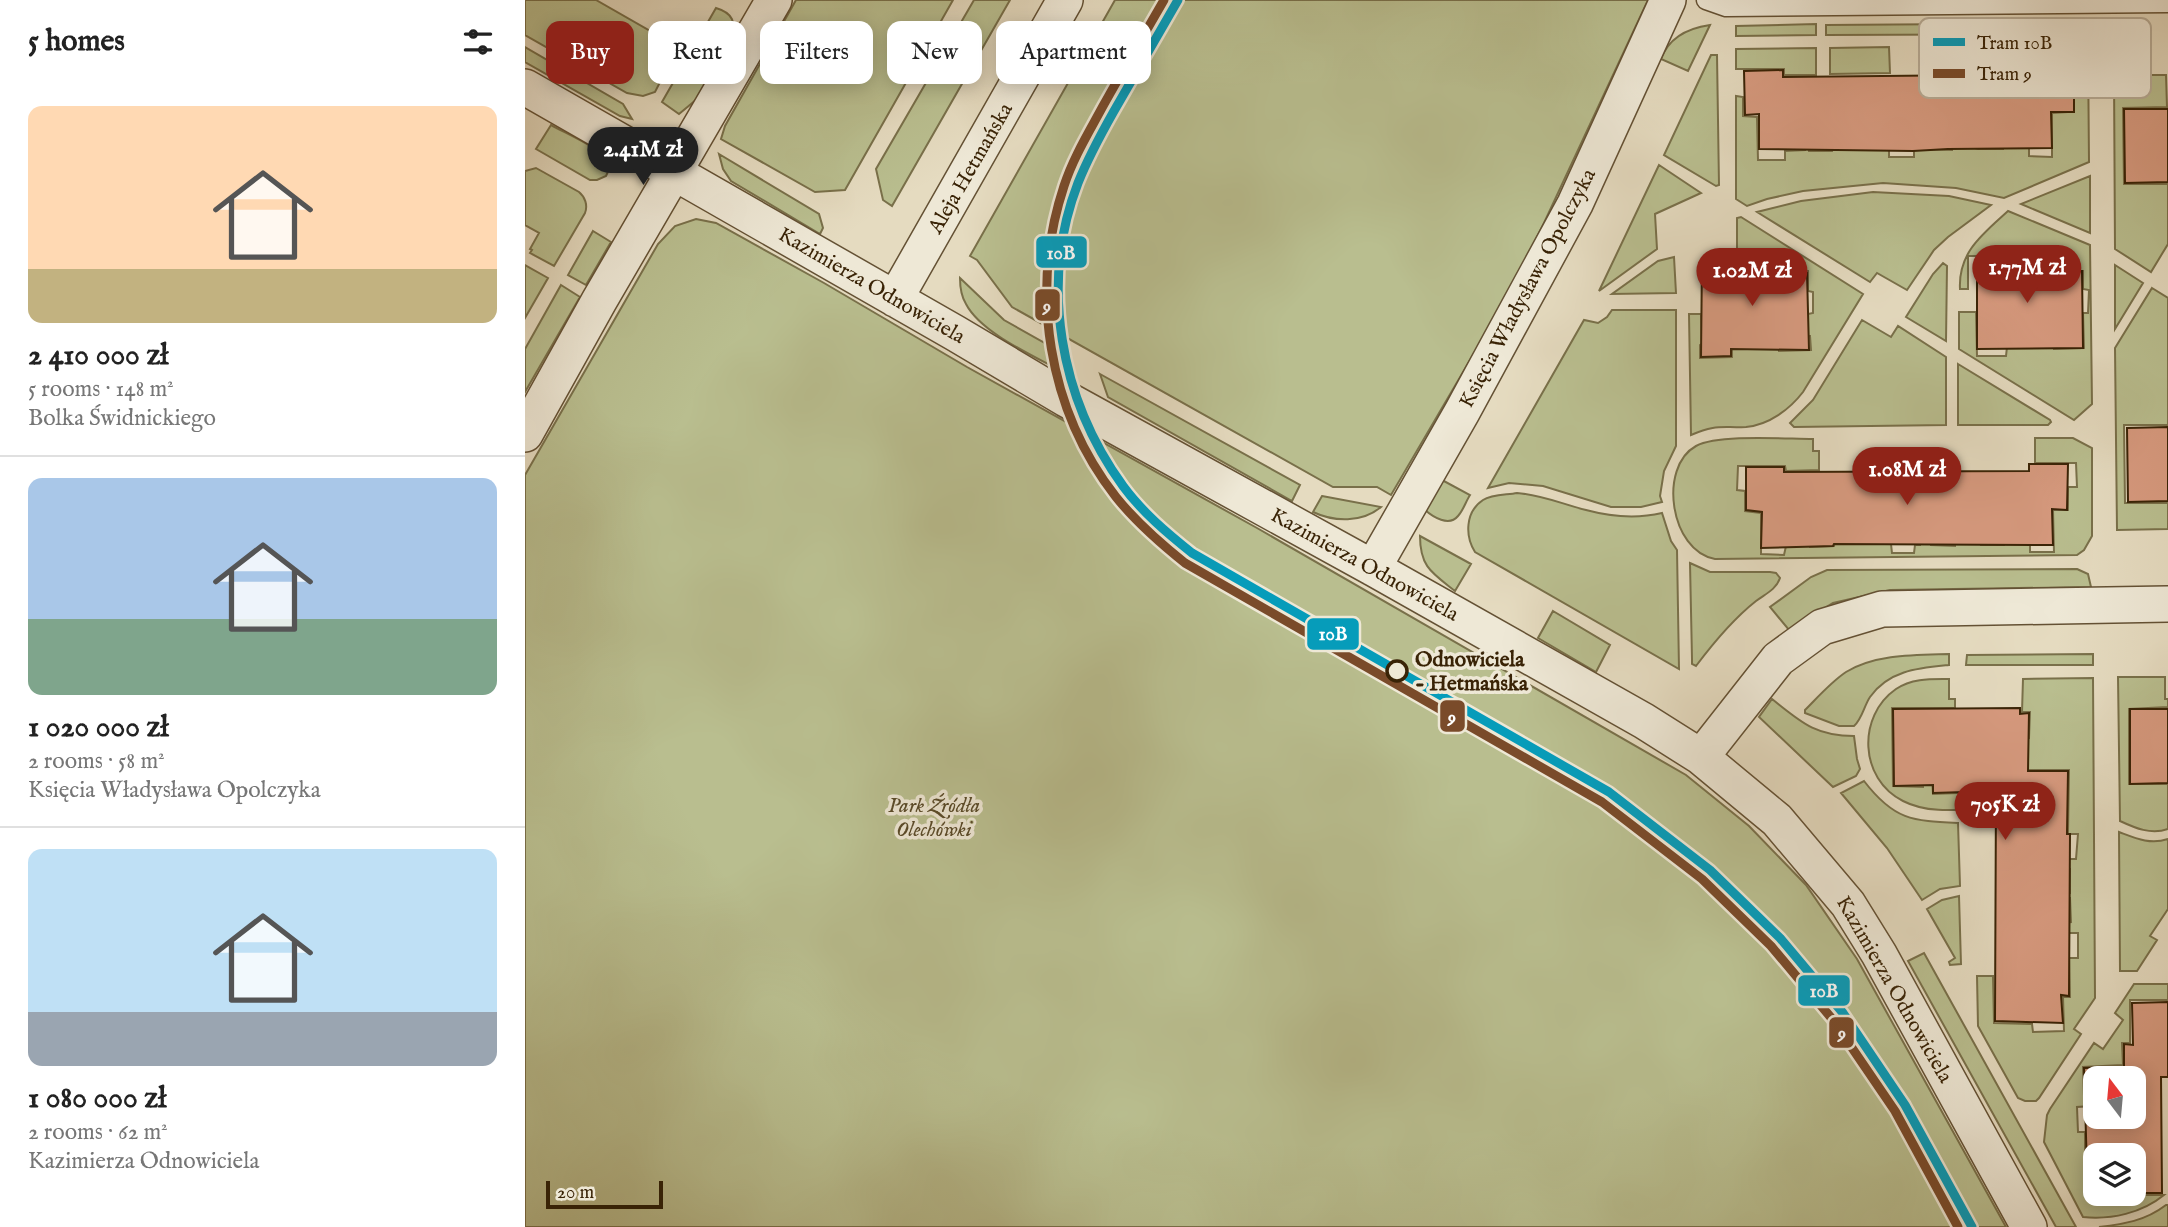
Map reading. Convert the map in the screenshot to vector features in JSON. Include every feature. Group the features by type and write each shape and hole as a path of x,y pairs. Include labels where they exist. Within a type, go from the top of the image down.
{"street":[{"path":"525,434 774,0"},
{"name":"Aleja Hetmańska","path":"895,299 1065,0"},
{"name":"Księcia Władysława Opolczyka","path":"1373,568 1462,412 1574,204 1668,0"},
{"name":"Kazimierza Odnowiciela","path":"525,87 1066,399 1373,568 1644,721 1701,757 1777,820 1848,904 1879,954 2029,1227"},
{"path":"1701,757 1778,659 1822,627 1882,609 2168,604"}],"lane":[{"path":"1706,0 1726,7 2168,3"}],"green space":[{"path":"525,0 596,0 633,21 546,21 546,47 525,35"},
{"path":"796,0 953,0 941,21 887,21 887,84 905,84 845,190 815,192 721,139 725,126 760,64 760,84 873,84 873,21 784,21"},
{"path":"974,0 1010,0 982,49 982,21 962,21"},
{"path":"1115,0 1648,0 1510,292 1391,495 1377,487 1333,487 1012,307 977,260 970,256 1067,84 1151,84 1151,21 1103,21"},
{"path":"716,8 730,16 732,21 709,21"},
{"path":"634,22 648,30 648,84 659,84 655,92 643,96 627,93 611,84 634,84"},
{"path":"1816,24 1816,35 1736,36 1736,26"},
{"path":"1919,24 1919,35 1826,35 1826,25"},
{"path":"1710,25 1688,71 1661,59 1674,39 1695,28"},
{"path":"525,47 546,59 546,74 525,62"},
{"path":"1889,47 1890,73 1830,74 1830,48"},
{"path":"1816,48 1816,75 1784,75 1784,69 1736,69 1736,49"},
{"path":"1711,55 1717,55 1719,185 1716,186 1664,155"},
{"path":"2151,75 2166,75 2167,107 2123,108 2124,184 2168,184 2168,244 2151,272 2115,249 2114,98 2151,98"},
{"path":"564,84 589,84 623,104 632,119 620,116"},
{"path":"672,84 706,84 697,99 679,114 662,102"},
{"path":"925,84 962,84 892,206 883,200 876,169"},
{"path":"1736,96 1743,97 1743,116 1757,117 1758,160 1785,160 1785,151 1805,150 1805,143 1808,143 1809,151 1832,151 1833,142 1889,148 1889,157 1914,157 1914,149 1952,150 1952,141 1978,149 2003,149 2003,141 2029,148 2029,156 2052,157 2052,113 2067,112 2067,98 2088,98 2089,162 2004,198 1956,188 1883,183 1803,191 1747,206 1736,199"},
{"path":"551,125 606,157 612,163 606,176 590,180 536,149"},
{"path":"719,154 819,214 823,228 820,234 731,181 723,169"},
{"path":"1659,165 1701,193 1655,214 1657,249 1599,291"},
{"path":"536,168 579,192 586,204 585,213 554,266 530,253 539,233 525,225 525,171"},
{"path":"2090,176 2090,233 2021,204"},
{"path":"1873,192 1949,196 1991,205 1934,250 1907,290 1877,273 1870,282 1757,212 1801,201"},
{"path":"2008,211 2090,245 2092,404 2074,420 1959,349 1959,312 1976,312 1977,356 2006,356 2007,347 2054,340 2054,349 2084,348 2083,313 2088,313 2089,290 2083,289 2083,271 2041,271 2039,256 1968,256 1968,289 1960,289 1960,276 1968,254 1981,236"},
{"path":"1741,217 1863,294 1803,392 1785,410 1771,420 1755,426 1713,428 1691,435 1689,314 1701,314 1700,358 1732,357 1732,348 1778,341 1779,351 1811,350 1808,314 1813,313 1813,292 1808,291 1808,271 1765,273 1764,258 1737,258 1737,218"},
{"name":"Park Źródła Olechówki","path":"696,219 716,223 824,283 1686,775 1749,826 1806,885 1857,959 2006,1227 525,1227 525,475 658,244 675,226"},
{"path":"593,231 611,242 586,285 568,275"},
{"path":"1674,257 1676,293 1612,294 1658,261"},
{"path":"1943,263 1947,266 1946,341 1906,317"},
{"path":"525,265 548,278 525,318"},
{"path":"2115,265 2143,283 2115,329"},
{"path":"960,278 1004,320 1057,350 1063,372 1009,343 983,325 964,301"},
{"path":"561,285 580,297 525,392 525,349"},
{"path":"2152,288 2168,298 2168,425 2124,425 2125,503 2168,503 2168,529 2117,530 2115,348"},
{"path":"1612,310 1676,310 1676,446 1664,471 1660,496 1662,502 1641,507 1611,507 1543,486 1509,483 1488,488 1584,320 1598,323"},
{"path":"1862,320 1891,337 1898,326 1946,357 1946,425 1794,427 1790,423 1813,400"},
{"path":"1958,364 2051,422 2048,425 1958,425"},
{"path":"1100,374 1300,485 1292,501 1108,397"},
{"path":"2035,438 2073,438 2092,448 2092,536 2084,550 2077,555 1715,559 1700,553 1688,541 1679,525 1674,507 1673,489 1677,471 1684,457 1696,446 1706,442 1736,439 1813,439 1813,451 1819,451 1819,470 1786,471 1785,466 1738,466 1737,490 1745,491 1745,511 1761,513 1761,554 1784,555 1786,546 1810,538 1810,547 1834,546 1835,539 1874,538 1875,544 1891,544 1892,553 1914,553 1915,545 1920,545 1920,538 1930,537 1931,545 1955,546 1955,538 1980,537 1981,545 2004,545 2005,538 2030,543 2030,552 2054,552 2053,510 2068,510 2068,487 2077,487 2076,463 2035,463"},
{"path":"1442,480 1470,495 1460,514 1450,521 1437,518 1425,510"},
{"path":"1517,493 1615,516 1633,517 1662,513 1671,541 1677,550 1679,669 1475,552 1468,532 1470,518 1477,505 1487,498"},
{"path":"1322,496 1381,507 1357,518 1330,518 1313,512"},
{"path":"1420,536 1471,564 1455,591 1425,562"},
{"path":"1690,563 1710,572 1770,572 1776,573 1780,578 1773,589 1731,624 1696,666 1692,664"},
{"path":"2077,569 2088,574 2091,587 1890,590 1833,603 1789,630 1770,607 1811,577 1827,570"},
{"path":"1553,611 1610,645 1596,672 1538,638"},
{"path":"1949,654 1949,665 1916,669 1886,681 1870,697 1854,726 1839,726 1805,713 1835,680 1858,666 1896,657"},
{"path":"2093,654 2093,665 1966,665 1967,655"},
{"path":"2118,677 2165,677 2165,699 2168,699 2168,707 2129,709 2129,784 2168,784 2168,829 2162,831 2149,831 2120,821"},
{"path":"2093,678 2095,998 2074,1029 2081,1034 2039,1098 2036,1101 2025,1101 2018,1098 1978,1026 1977,976 1993,976 1994,1023 2032,1024 2033,1032 2064,1031 2063,997 2070,997 2069,958 2078,958 2078,933 2062,933 2062,923 2071,922 2070,898 2062,898 2062,894 2070,893 2070,869 2061,869 2061,859 2076,859 2078,834 2068,834 2069,770 2021,770 2022,738 2029,738 2030,712 2022,712 2023,679"},
{"path":"1949,679 1949,699 1955,699 1955,708 1892,708 1893,786 1923,787 1923,777 1932,778 1933,794 1958,793 1958,785 1993,785 1993,808 1947,810 1913,805 1888,791 1871,763 1869,731 1874,715 1883,701 1896,689 1909,683"},
{"path":"1772,699 1809,726 1829,733 1854,736 1860,769 1856,776 1833,787 1759,717"},
{"path":"1864,781 1885,804 1905,816 1958,823 1960,886 1940,889 1922,900 1887,848 1841,793"},
{"path":"2119,832 2149,841 2168,839 2168,909 2150,936 2157,940 2137,971 2120,971"},
{"path":"1959,896 1961,964 1950,965 1949,962 1955,958 1927,909 1942,900"},
{"path":"1924,953 2076,1227 2056,1227 1908,961"},
{"path":"2134,984 2168,984 2168,1000 2130,1000 2130,1043 2122,1043 2123,1065 2083,1066 2083,1107 2077,1107 2078,1132 2085,1132 2083,1206 2146,1206 2126,1214 2083,1217 2044,1142 2047,1115 2094,1043 2103,1049 2123,1020 2115,1013"},
{"path":"2146,1195 2164,1195 2146,1206"},
{"path":"2166,1205 2168,1227 2099,1227 2142,1218"}],"building":[{"path":"1783,70 1783,77 1919,76 1919,98 2074,98 2074,112 2051,112 2052,148 1913,151 1759,149 1759,114 1745,115 1744,71"},
{"path":"2124,109 2168,109 2168,182 2125,183"},
{"path":"1977,257 2039,257 2039,272 2082,271 2083,348 1977,349"},
{"path":"1702,259 1763,259 1764,273 1807,273 1809,350 1731,349 1731,356 1701,357"},
{"path":"2168,427 2168,501 2128,502 2127,428"},
{"path":"2029,464 2068,464 2067,510 2052,509 2053,545 1834,544 1761,548 1762,512 1746,510 1746,467 1784,467 1784,472 2029,471"},
{"path":"2020,708 2020,714 2029,713 2028,771 2068,771 2069,996 2061,995 2063,1023 1995,1021 1996,791 1933,793 1933,785 1894,786 1893,709"},
{"path":"2130,709 2168,709 2168,783 2130,784"},
{"path":"2168,1002 2168,1077 2161,1077 2162,1193 2146,1193 2146,1143 2086,1143 2086,1129 2146,1129 2146,1066 2124,1066 2124,1044 2133,1045 2132,1003"}],"tram line":[{"name":"9","path":"1164,0 1077,155 1064,186 1053,226 1047,308 1051,349 1060,388 1074,427 1093,463 1132,515 1185,563 1602,802 1702,879 1771,946 1833,1020 1895,1111 1958,1227"},
{"name":"10B","path":"1178,0 1086,164 1066,221 1060,261 1058,300 1062,340 1071,379 1101,452 1123,486 1164,530 1192,553 1609,792 1710,870 1780,938 1843,1013 1905,1105 1972,1227"}],"place":[{"name":"Odnowiciela - Hetmańska","path":"1397,671"}]}
